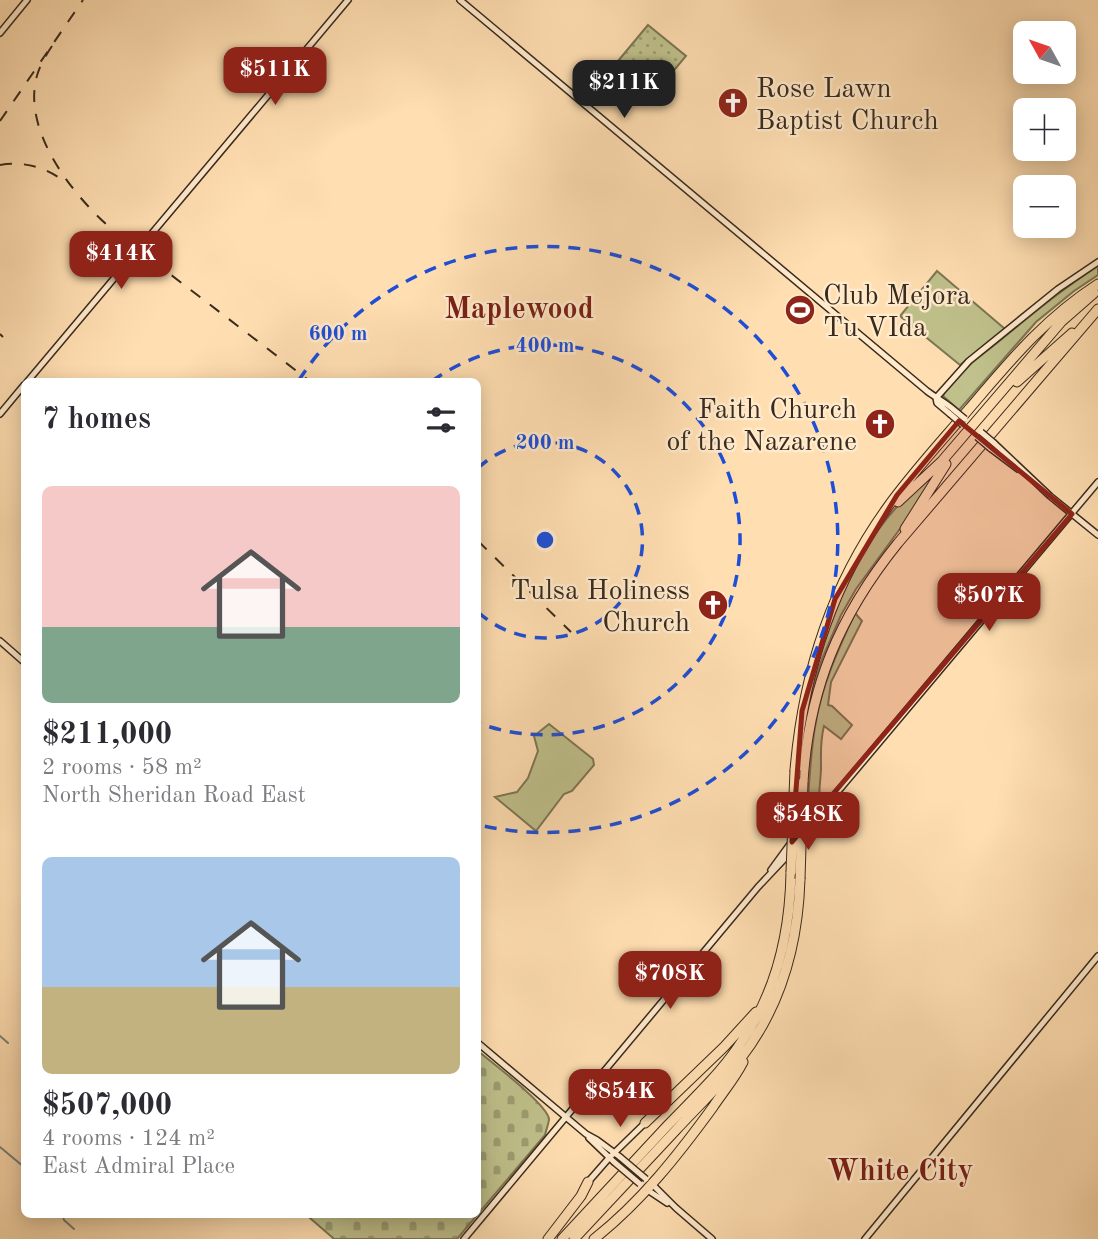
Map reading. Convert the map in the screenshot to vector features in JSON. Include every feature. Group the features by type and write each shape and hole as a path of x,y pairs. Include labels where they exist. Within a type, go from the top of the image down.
{"highway":[{"path":"562,1239 726,1063 746,1035 775,979 785,944 789,916 795,770 802,711 815,654 848,571 897,495 1017,352 1061,310 1098,284"},
{"path":"898,543 939,474 972,429 1062,321 1098,290"},
{"path":"868,537 897,503 943,461 1019,380 1097,310"},
{"path":"594,1239 614,1223 691,1136 738,1071 779,991 788,967 797,919 803,782 809,726 820,681 838,635 859,597 898,543 1097,310"},
{"path":"645,1124 724,1047 764,1003"},
{"path":"574,1239 732,1070 758,1032"},
{"path":"548,1239 581,1196 588,1182"}],"main road":[{"path":"0,33 27,0"},
{"path":"30,378 348,0"},
{"path":"460,0 936,398 941,399 952,412 1098,536"},
{"path":"936,398 970,361 1058,289 1098,262"},
{"path":"0,414 21,389"},
{"path":"464,1239 1098,482"},
{"path":"0,641 21,659"},
{"path":"865,1239 1098,956"},
{"path":"481,1046 577,1126 593,1143 712,1239"},
{"path":"588,1182 645,1124"},
{"path":"612,1158 620,1157 646,1184"}],"highlighted area":[{"path":"959,421 1072,514 792,842 802,711 835,599 897,495"}],"green space":[{"path":"648,25 686,56 655,93 618,61"},
{"path":"1098,266 1098,275 1036,322 959,410 943,396 946,389 966,368 1046,303"},
{"path":"937,271 1005,329 960,365 900,316"},
{"path":"941,465 913,511 856,589 841,615 822,659 806,707 828,628 862,554 894,510"},
{"path":"855,613 862,621 831,682 828,705 852,725 841,739 824,726 820,803 816,806 808,798 812,744 818,712 831,669"},
{"path":"549,724 593,759 594,765 572,791 564,794 536,831 495,797 517,792 528,778 538,751 534,736"},
{"path":"481,1053 506,1073 546,1112 549,1119 545,1135 481,1210"},
{"path":"310,1218 475,1218 457,1239 333,1238"}],"waterway":[{"path":"0,1036 8,1043"},
{"path":"0,1147 21,1164"},
{"path":"63,1218 74,1229"}],"railway":[{"path":"0,121 83,0"},
{"path":"52,46 37,74 35,106 47,147 71,186 115,232 306,378"},
{"path":"0,165 34,166 65,182"},
{"path":"0,334 3,337"},
{"path":"481,544 571,632"}],"place":[{"name":"Rose Lawn Baptist Church","path":"733,103"},
{"name":"Club Mejora Tu VIda","path":"800,310"},
{"name":"Faith Church of the Nazarene","path":"880,424"},
{"name":"Tulsa Holiness Church","path":"713,605"}],"district":[{"name":"Maplewood","path":"519,308"},
{"name":"White City","path":"900,1170"}]}
